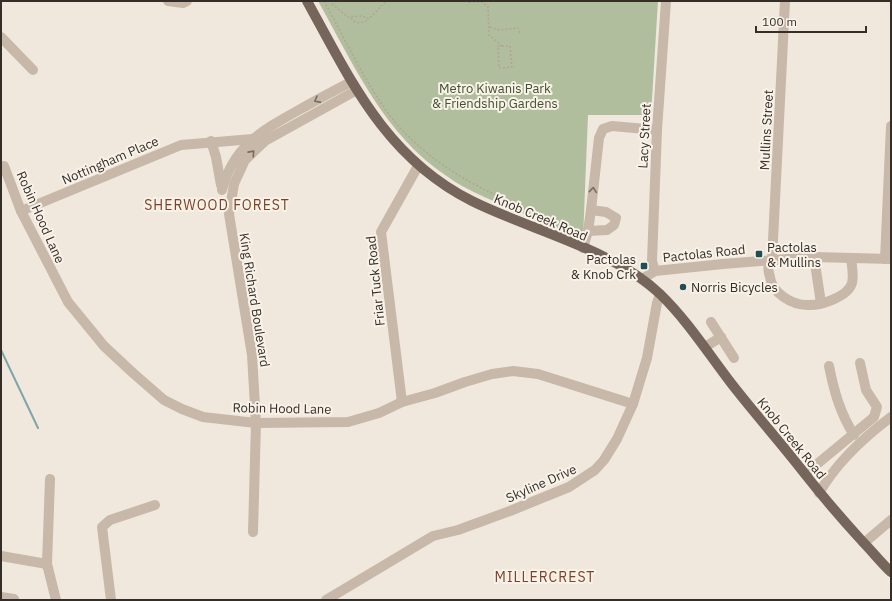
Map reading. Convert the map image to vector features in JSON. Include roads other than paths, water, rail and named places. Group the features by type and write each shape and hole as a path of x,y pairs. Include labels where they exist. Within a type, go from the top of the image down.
{"main road":[{"name":"Knob Creek Road","path":"307,1 354,86 384,130 418,166 472,201 582,248 642,280 660,294 705,347 819,493 891,572"}],"street":[{"path":"168,1 182,3 187,1"},
{"name":"Lacy Street","path":"655,271 652,261 657,130 666,1"},
{"name":"Mullins Street","path":"785,1 772,260 768,268 770,282 774,288 798,304 808,306 835,299 846,292 850,287 852,276 852,258"},
{"path":"1,37 32,70"},
{"name":"King Richard Boulevard","path":"222,190 235,169 245,160 259,137 354,86"},
{"path":"582,248 588,233 599,138 603,129 612,126 657,130"},
{"path":"888,259 891,126"},
{"name":"Nottingham Place","path":"21,211 180,144 259,137"},
{"path":"210,142 216,157 222,190 229,214"},
{"path":"216,157 235,169"},
{"name":"Robin Hood Lane","path":"1,167 4,166 21,211 68,302 104,346 164,400 203,417 256,423 348,422 379,413 402,402 486,376 513,371 538,374 633,404"},
{"name":"Friar Tuck Road","path":"402,402 381,232 418,166"},
{"name":"King Richard Boulevard","path":"235,169 229,214 252,355 256,423 253,532"},
{"path":"588,233 607,230 614,225 616,218 606,212 591,210"},
{"path":"814,257 821,303"},
{"name":"Pactolas Road","path":"642,280 655,271 772,260 814,257 888,259"},
{"name":"Skyline Drive","path":"326,600 433,536 458,530 569,487 582,479 604,460 617,439 633,404 647,358 660,294"},
{"path":"711,322 734,358"},
{"path":"705,347 721,337"},
{"path":"805,474 854,435 874,417 877,411 877,407 866,390 860,363"},
{"path":"828,366 834,394 854,435"},
{"path":"819,493 827,478 840,463 870,433 891,417"},
{"path":"50,479 47,564 56,600"},
{"path":"111,600 102,527 110,520 155,505"},
{"path":"864,543 891,520"},
{"path":"1,556 47,564"},
{"path":"1,597 14,599"}],"waterway":[{"path":"1,350 38,428"}],"place":[{"name":"Pactolas & Mullins","path":"759,254"},
{"name":"Pactolas & Knob Crk","path":"644,266"},
{"name":"Norris Bicycles","path":"683,287"}],"district":[{"name":"SHERWOOD FOREST","path":"217,205"},
{"name":"MILLERCREST","path":"545,577"}],"park label":[{"name":"Metro Kiwanis Park & Friendship Gardens","path":"495,96"}]}
